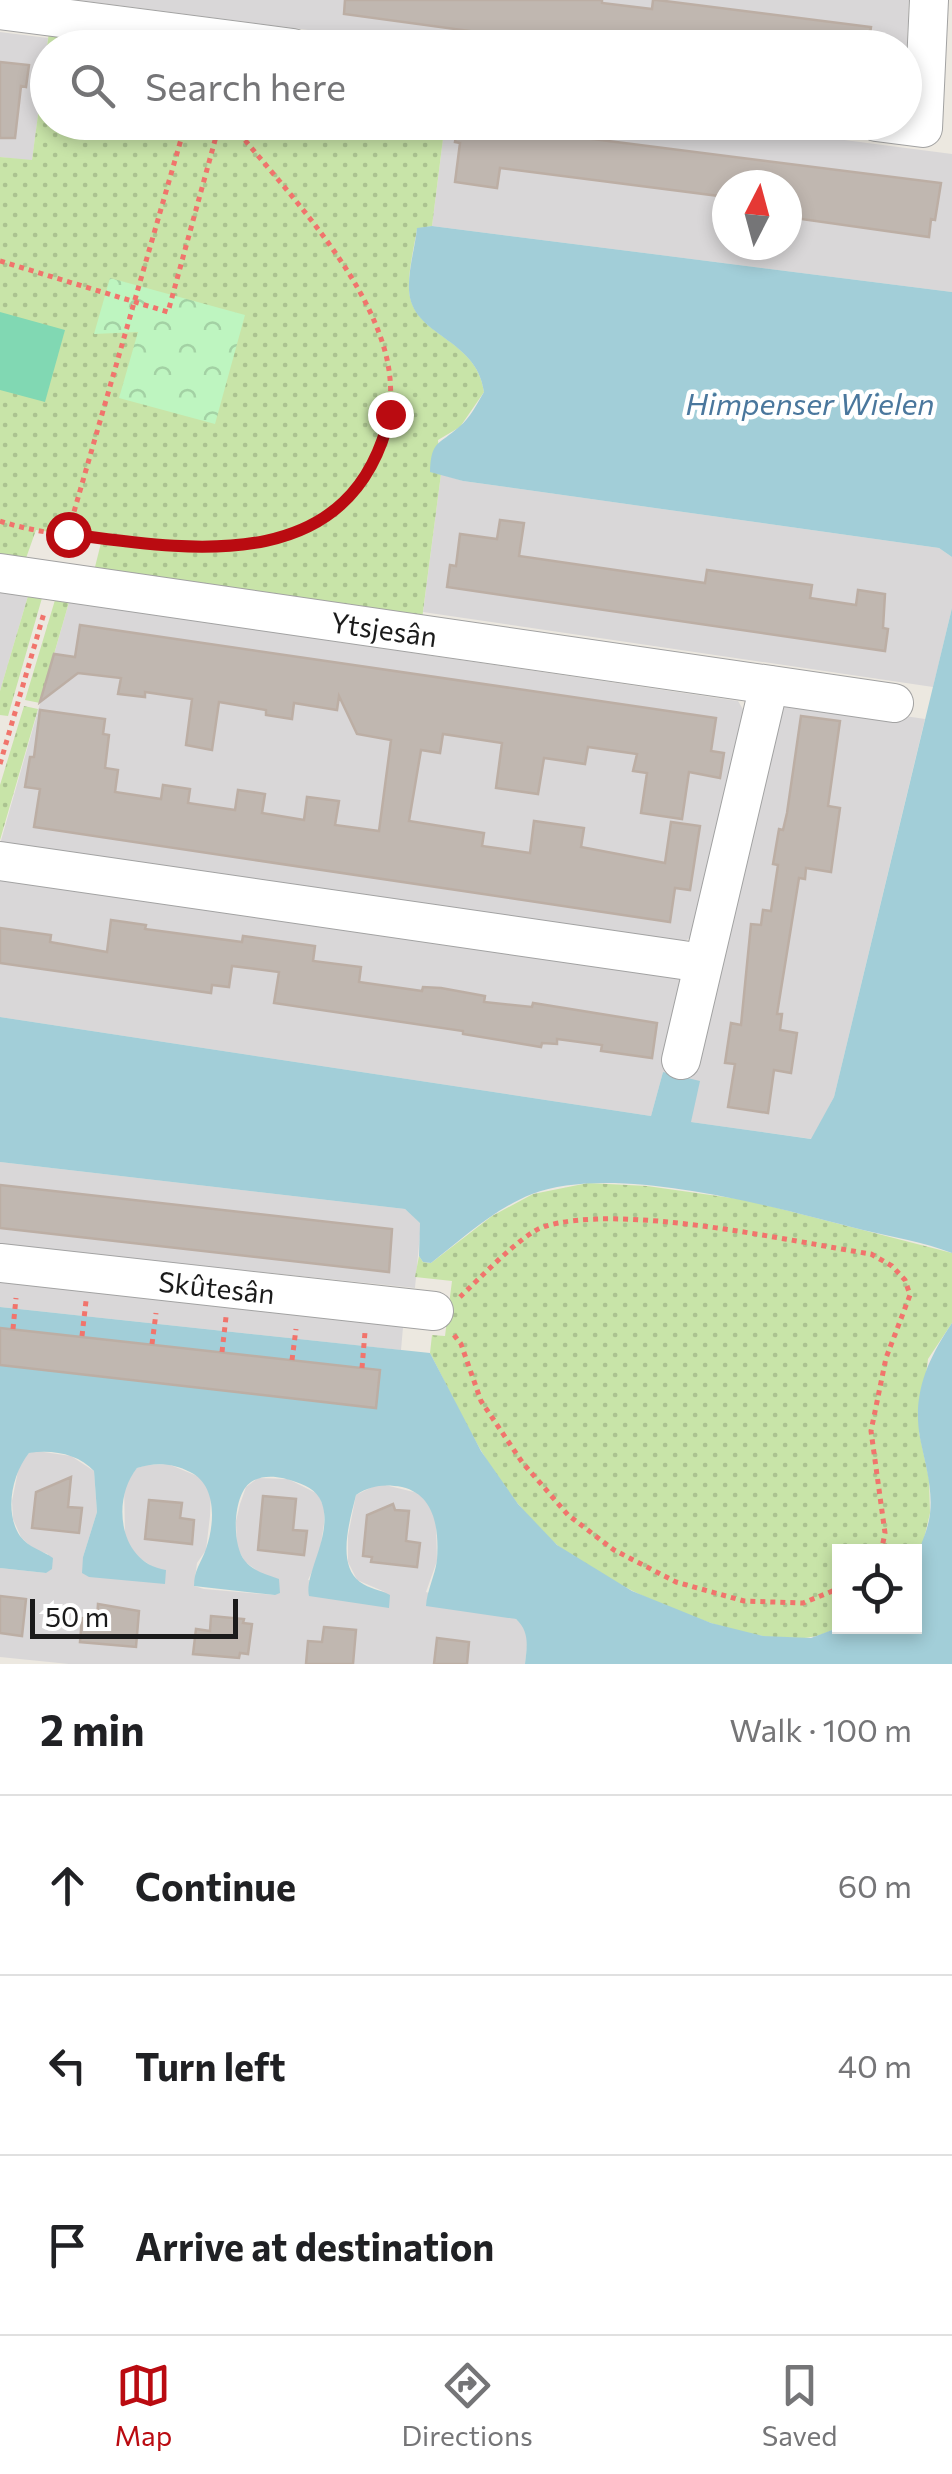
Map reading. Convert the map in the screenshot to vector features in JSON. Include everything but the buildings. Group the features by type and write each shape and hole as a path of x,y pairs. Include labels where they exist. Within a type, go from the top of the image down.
{"street":[{"path":"922,128 929,0"},
{"path":"0,10 154,30"},
{"name":"Ytsjesân","path":"0,573 894,704"},
{"path":"681,1060 769,685"},
{"path":"0,861 703,963"},
{"name":"Skûtesân","path":"0,1263 434,1311"}],"path":[{"path":"0,764 181,140"},
{"path":"0,261 168,312 215,140"},
{"path":"0,521 68,534 207,549 242,547 295,535 321,519 351,492 372,464 390,414 389,373 370,313 334,254 244,140"},
{"path":"832,1591 803,1603 744,1601 676,1582 614,1550 568,1515 522,1462 481,1401 461,1344 434,1311 458,1299 539,1228 588,1218 678,1224 871,1254 892,1266 905,1280 910,1295 886,1358 871,1431 885,1533 883,1544"},
{"path":"13,1329 16,1302"},
{"path":"82,1336 85,1310"},
{"path":"152,1344 155,1318"},
{"path":"222,1352 225,1326"},
{"path":"292,1360 295,1334"},
{"path":"362,1368 364,1341"}],"shaded area":[{"path":"77,0 909,0 908,30 308,30"},
{"path":"0,32 30,36 30,140 35,140 32,161 0,157"},
{"path":"443,140 845,140 952,154 952,292 432,226"},
{"path":"441,474 463,481 939,548 952,557 952,608 933,687 423,612"},
{"path":"0,592 28,596 0,691"},
{"path":"69,602 738,701 744,711 691,937 682,943 0,844"},
{"path":"784,698 925,719 834,1097 812,1139 691,1122 663,1072 651,1116 0,1017 0,879 691,980"},
{"path":"0,1162 405,1209 421,1223 415,1288 0,1245"},
{"path":"0,1272 404,1316 401,1350 0,1307"},
{"path":"29,1453 71,1456 94,1471 97,1512 83,1557 155,1568 132,1553 125,1535 124,1484 137,1468 147,1465 168,1464 202,1478 211,1491 210,1516 206,1550 197,1563 194,1586 204,1589 275,1595 259,1572 245,1562 237,1547 240,1504 246,1487 258,1478 288,1479 318,1494 324,1508 324,1524 319,1556 308,1580 385,1592 357,1580 348,1562 348,1536 356,1495 385,1485 418,1493 429,1504 436,1522 437,1561 426,1592 516,1619 524,1626 528,1638 525,1664 69,1664 0,1657 0,1568 46,1573 48,1554 33,1549 21,1537 13,1519 12,1501 19,1466"}],"green space":[{"path":"35,140 443,140 432,226 417,229 409,290 421,318 470,359 484,392 460,427 438,440 441,474 422,619 94,571 102,539 36,530 25,561 0,557 0,157 32,160"},
{"path":"110,278 245,315 215,424 119,398 138,332 94,334"},
{"path":"0,312 65,330 45,402 0,390"},
{"path":"28,596 42,598 8,716 0,715 0,691"},
{"path":"55,600 69,602 40,703 25,700"},
{"path":"24,706 38,709 0,840 0,785"},
{"path":"588,1183 647,1186 746,1200 952,1253 952,1323 928,1359 919,1432 929,1479 930,1513 922,1548 922,1544 832,1544 832,1630 811,1637 751,1634 678,1611 579,1561 551,1540 505,1488 481,1451 430,1353 432,1335 445,1336 452,1281 415,1277 419,1256 423,1262 431,1263 492,1216 533,1194"}],"water":[{"name":"Himpenser Wielen","path":"432,226 952,292 952,557 939,548 463,481 430,472 434,448 467,419 484,392 470,359 421,318 413,306 409,282 417,228"},
{"path":"952,608 952,1253 742,1201 607,1183 567,1185 518,1200 431,1263 423,1262 419,1256 420,1223 405,1209 0,1162 0,1017 651,1116 663,1072 700,1081 691,1122 811,1139 834,1097"},
{"path":"0,1307 430,1353 481,1451 518,1504 557,1545 632,1591 711,1623 763,1636 811,1638 832,1630 832,1634 922,1634 921,1544 931,1504 918,1406 929,1363 952,1323 952,1664 525,1664 526,1634 516,1619 426,1606 437,1560 436,1526 422,1498 396,1486 373,1487 356,1495 347,1541 348,1564 353,1574 364,1584 390,1595 389,1608 309,1596 323,1531 323,1507 309,1488 274,1477 256,1479 245,1488 236,1532 245,1561 279,1579 280,1593 194,1586 211,1528 212,1506 199,1478 164,1464 137,1468 129,1481 122,1512 129,1543 150,1565 166,1570 165,1584 89,1577 82,1573 97,1512 94,1471 81,1460 56,1452 29,1453 14,1482 11,1505 20,1536 53,1558 52,1569 46,1573 0,1568"}],"route":[{"path":"68,534 207,549 242,547 295,535 321,519 359,483 384,439 390,414"}]}
